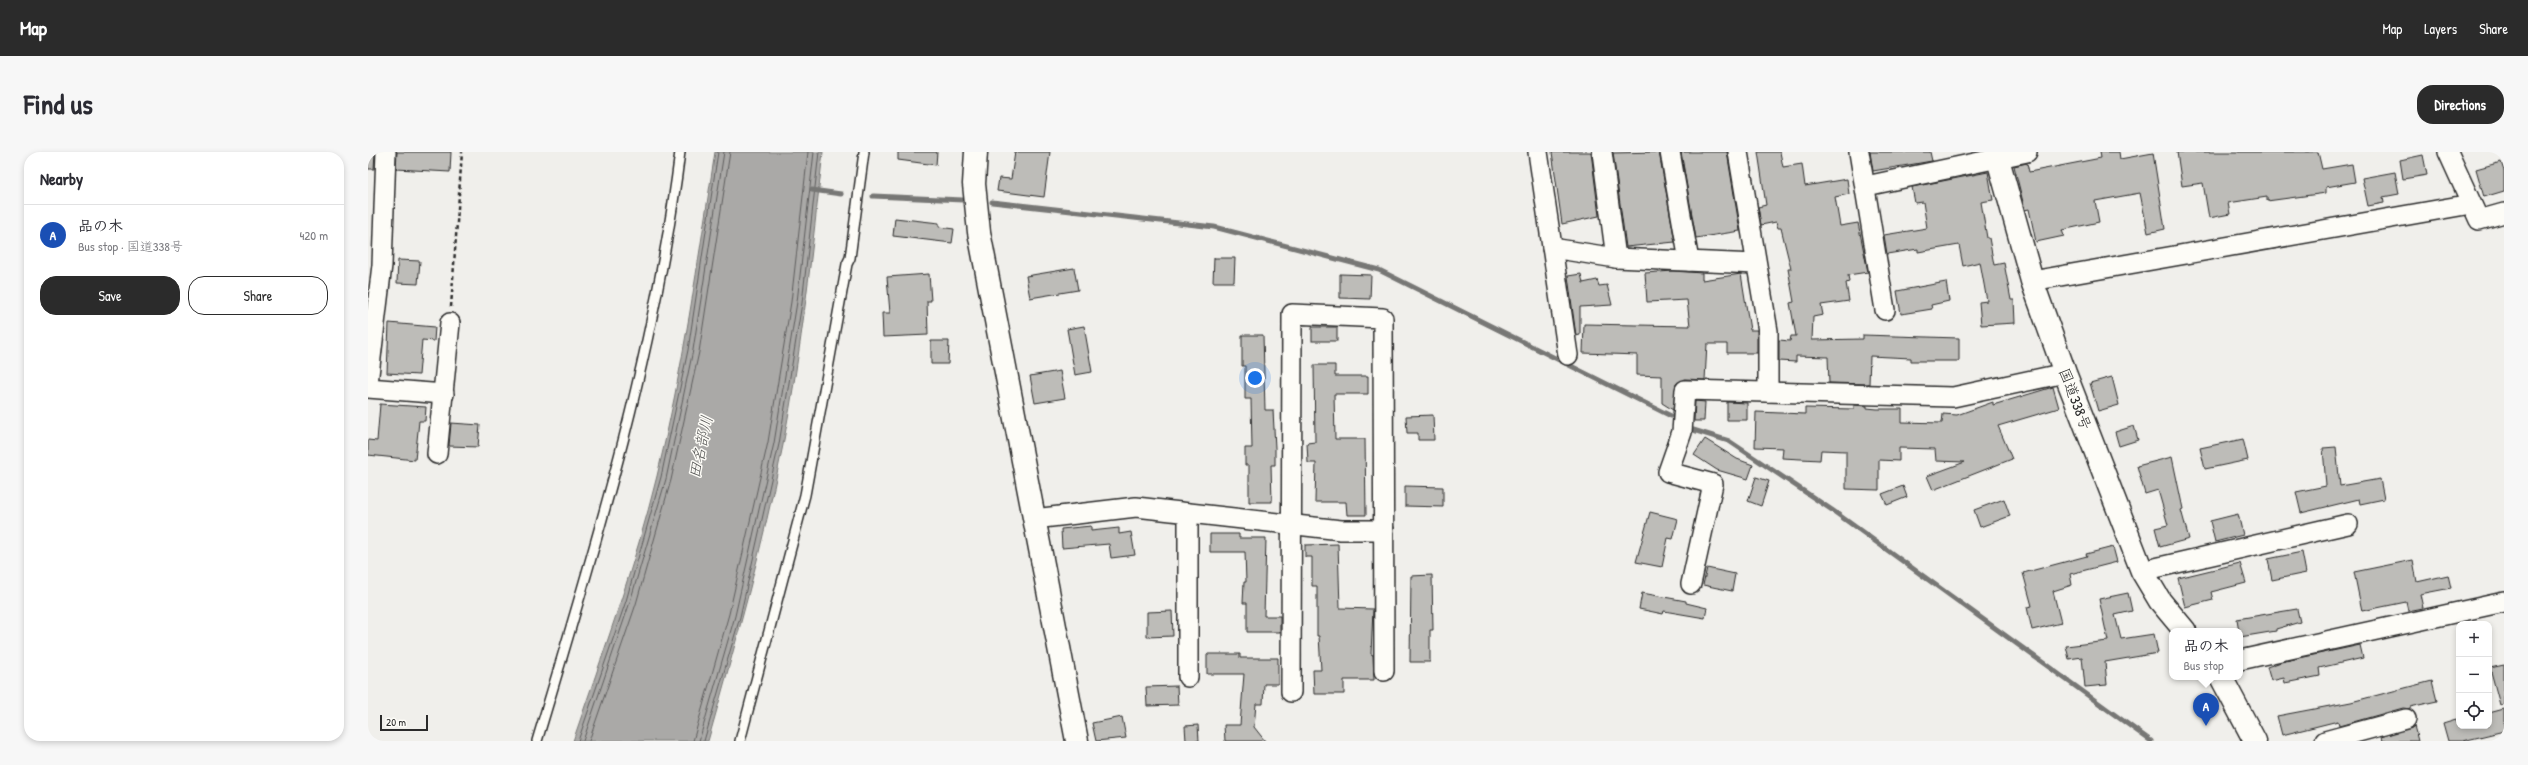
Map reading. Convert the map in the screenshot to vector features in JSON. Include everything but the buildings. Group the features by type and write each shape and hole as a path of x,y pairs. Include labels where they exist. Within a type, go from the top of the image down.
{"main road":[{"path":"976,152 974,184 979,232 1077,741"},
{"name":"国道338号","path":"1997,154 2032,281 2065,373 2142,571 2160,601 2182,628"},
{"path":"2223,680 2255,741"}],"street":[{"path":"368,383 375,265 386,152"},
{"path":"1538,152 1568,355"},
{"path":"1602,152 1616,258"},
{"path":"1670,152 1689,261"},
{"path":"1738,152 1768,331 1768,392"},
{"path":"1859,152 1866,186 1885,310"},
{"path":"1866,186 1997,154 2027,152"},
{"path":"2448,152 2471,204 2480,220 2504,213"},
{"path":"2032,281 2471,204"},
{"path":"1552,248 1616,258 1756,264"},
{"path":"1291,692 1290,523 1292,314 1383,318 1384,672"},
{"path":"437,454 450,324"},
{"path":"1691,584 1713,484 1668,472 1682,432 1685,390 1953,397 2065,373"},
{"path":"368,388 444,394"},
{"path":"1034,519 1136,507 1290,523 1341,530 1384,530"},
{"path":"1188,513 1188,677"},
{"path":"2142,571 2348,524"},
{"path":"2243,659 2504,602"},
{"path":"2325,741 2406,719"}],"lane":[{"path":"537,741 592,559 639,377 669,226 680,152"},
{"path":"740,741 805,495 847,264 850,258 864,152"}],"path":[{"path":"450,324 462,152"}],"water":[{"name":"田名部川","path":"715,152 823,152 796,372 783,445 758,557 708,741 573,741 629,576 657,476 675,396"}],"waterway":[{"path":"812,190 841,194"},
{"path":"873,196 963,200"},
{"path":"992,202 1214,227 1379,270 1671,416"},
{"path":"1690,429 1729,441 1832,510 2151,741"}],"place":[{"name":"品の木","path":"2206,726"}]}
